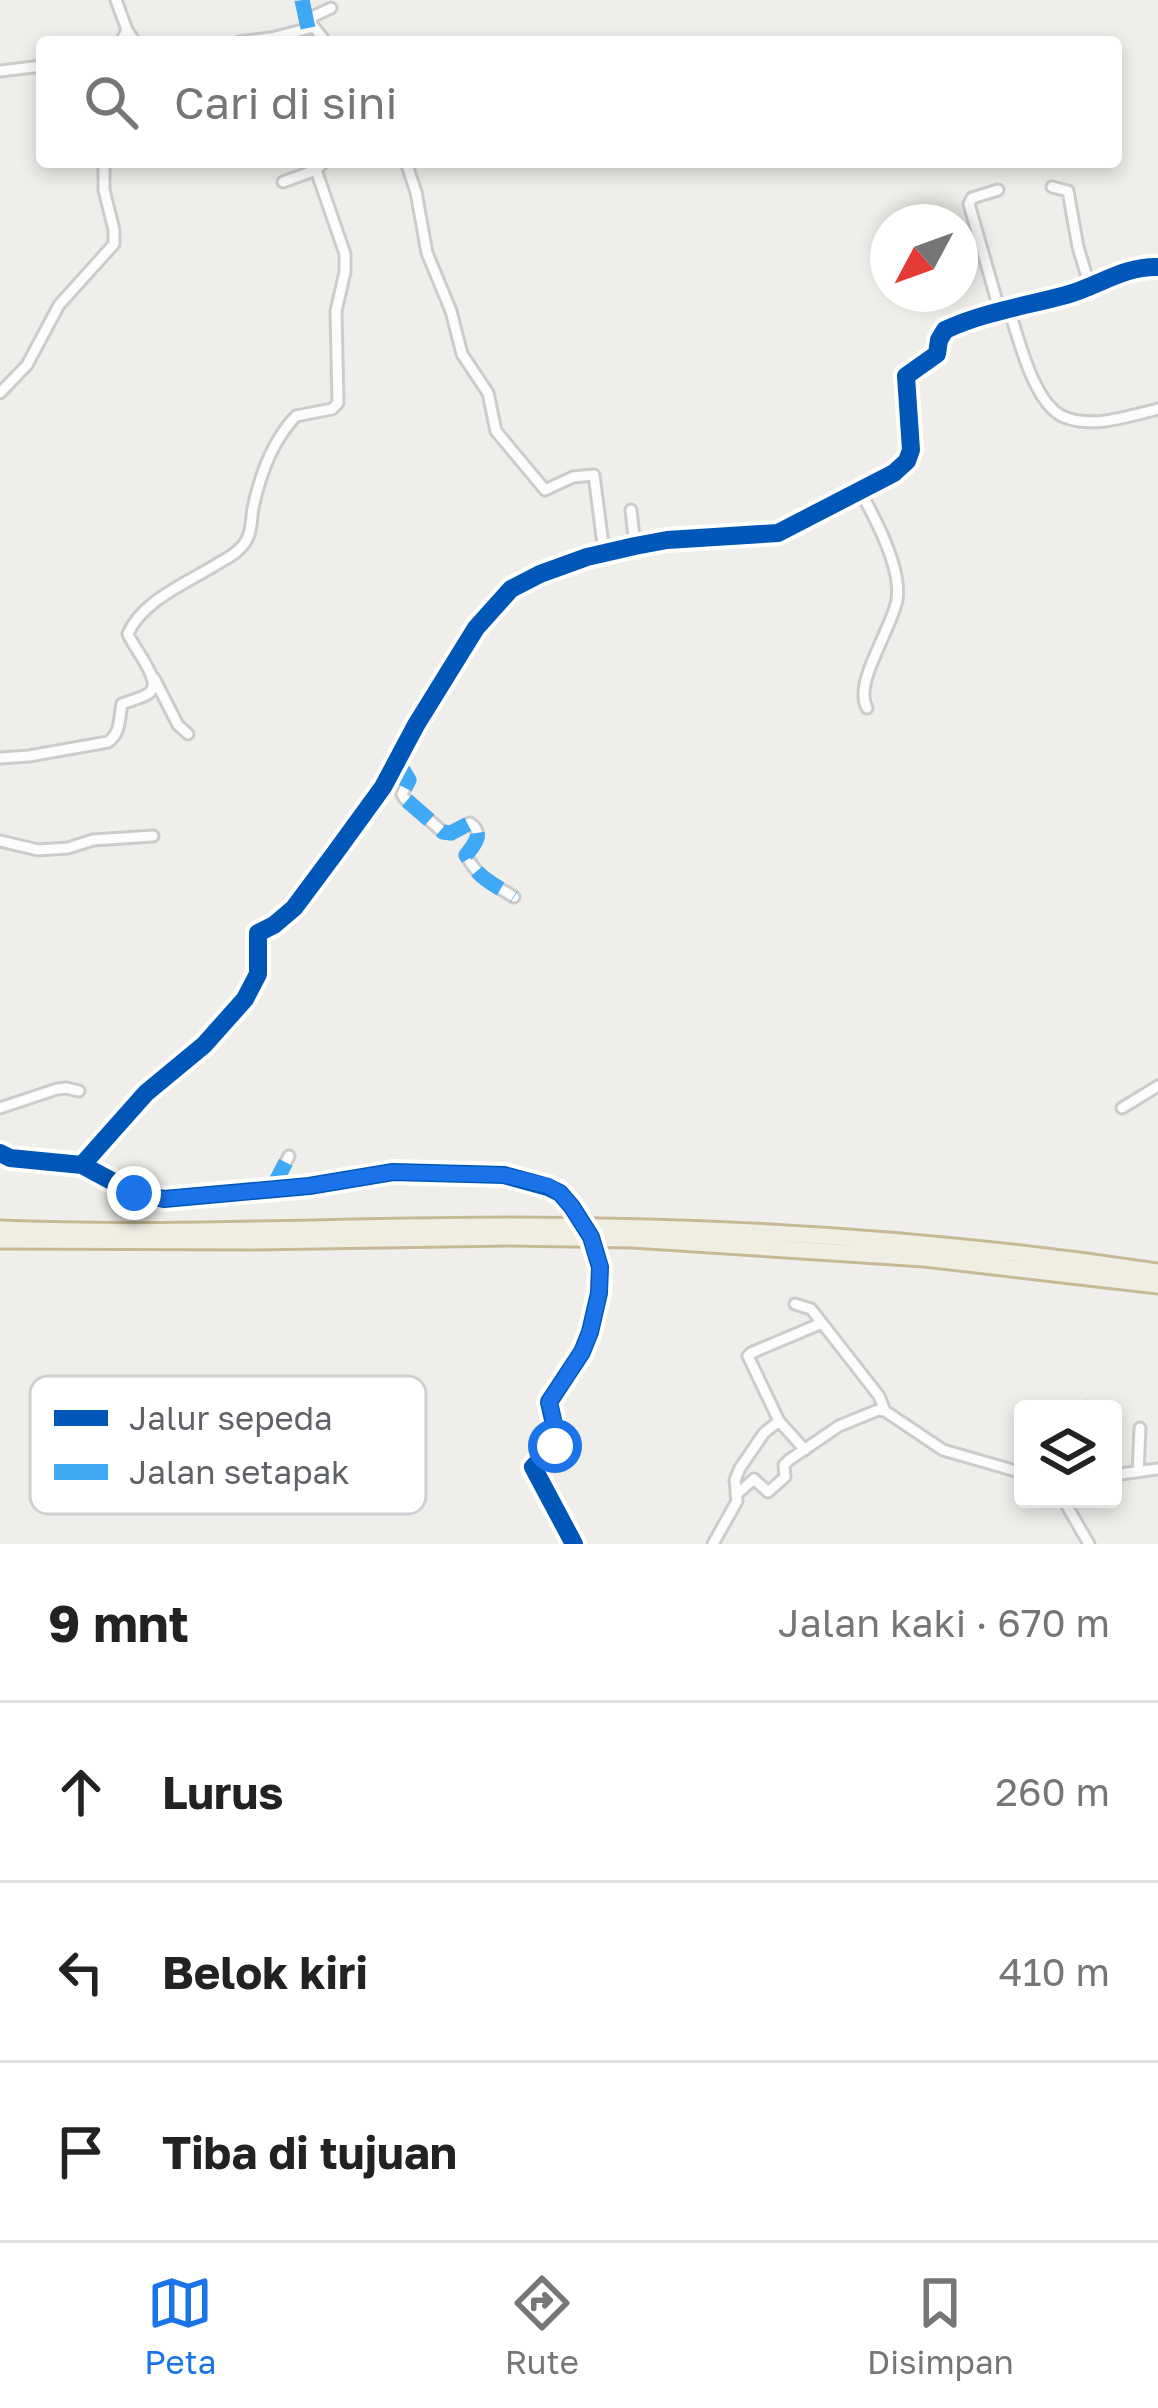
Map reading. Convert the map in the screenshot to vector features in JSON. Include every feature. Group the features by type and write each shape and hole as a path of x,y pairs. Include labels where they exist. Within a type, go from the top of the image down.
{"highway":[{"path":"0,1229 633,1227 945,1247 1158,1272"},
{"path":"0,1240 632,1239 924,1258 1158,1285"}],"street":[{"path":"116,0 131,36"},
{"path":"302,0 309,28"},
{"path":"309,28 313,16 331,8"},
{"path":"279,36 309,28 318,29 322,36"},
{"path":"124,36 127,30"},
{"path":"0,71 36,66"},
{"path":"0,392 27,365 59,305 114,244 104,168"},
{"path":"283,182 315,168"},
{"path":"188,734 178,725 128,634 134,621 156,602 242,548 266,466 280,436 296,416 332,409 338,403 336,311 346,272 345,254 321,168"},
{"path":"408,168 427,254 451,310 462,354 488,392 496,431 545,490 573,477 594,475 604,553"},
{"path":"1052,187 1068,191 1090,287"},
{"path":"998,190 972,198 968,204 1004,310 1033,378 1054,412 1084,421 1118,420 1158,410"},
{"path":"82,1165 146,1093 236,1011 258,974 258,933 294,908 383,787 466,644 504,595 540,574 604,553 691,538 778,533 800,524 895,473 909,458 905,377 939,352 945,330 1090,287 1124,270 1158,267"},
{"path":"860,490 891,561 897,598 863,685 867,709"},
{"path":"631,510 635,546"},
{"path":"0,758 111,740 118,733 122,704 150,692 154,678"},
{"path":"398,762 409,779 404,798 443,832 474,825 477,841 466,855 468,860 490,885 514,897"},
{"path":"0,842 38,850 153,836"},
{"path":"1122,1108 1158,1086"},
{"path":"0,1108 57,1089 80,1091"},
{"path":"0,1153 82,1165 134,1193 164,1199 309,1186 393,1172 504,1175 560,1193 591,1237 600,1267 599,1293 582,1352 549,1402 558,1442 533,1467 574,1544"},
{"path":"272,1189 289,1156"},
{"path":"795,1304 806,1306 822,1323 879,1396 884,1411"},
{"path":"805,1450 779,1421 748,1356 822,1323"},
{"path":"736,1496 754,1479 768,1492 784,1477 784,1465 839,1426 878,1410 943,1450 1014,1470"},
{"path":"712,1544 737,1501 735,1480 740,1468 764,1433 779,1421"},
{"path":"1138,1472 1140,1428"},
{"path":"1122,1473 1158,1469"},
{"path":"736,1496 752,1509"},
{"path":"1069,1508 1089,1544"}],"marked path":[{"path":"302,0 308,28"},
{"path":"398,762 409,780 404,798 443,832 470,823 477,839 466,855 481,876 514,897"},
{"path":"272,1189 289,1156"}],"cycle path":[{"path":"82,1165 146,1093 204,1045 245,999 258,974 258,933 294,908 335,853 383,787 476,628 511,589 587,557 635,546 778,533 894,473 907,461 911,450 906,376 937,354 945,330 1134,270 1158,267"},
{"path":"0,1153 82,1165 134,1193 164,1199 309,1186 393,1172 504,1175 560,1193 591,1237 600,1267 599,1293 582,1352 549,1402 558,1442 533,1467 574,1544"}],"route":[{"path":"134,1193 164,1199 309,1186 393,1172 504,1175 560,1193 591,1237 600,1267 590,1332 549,1402 558,1437 555,1446"}]}
